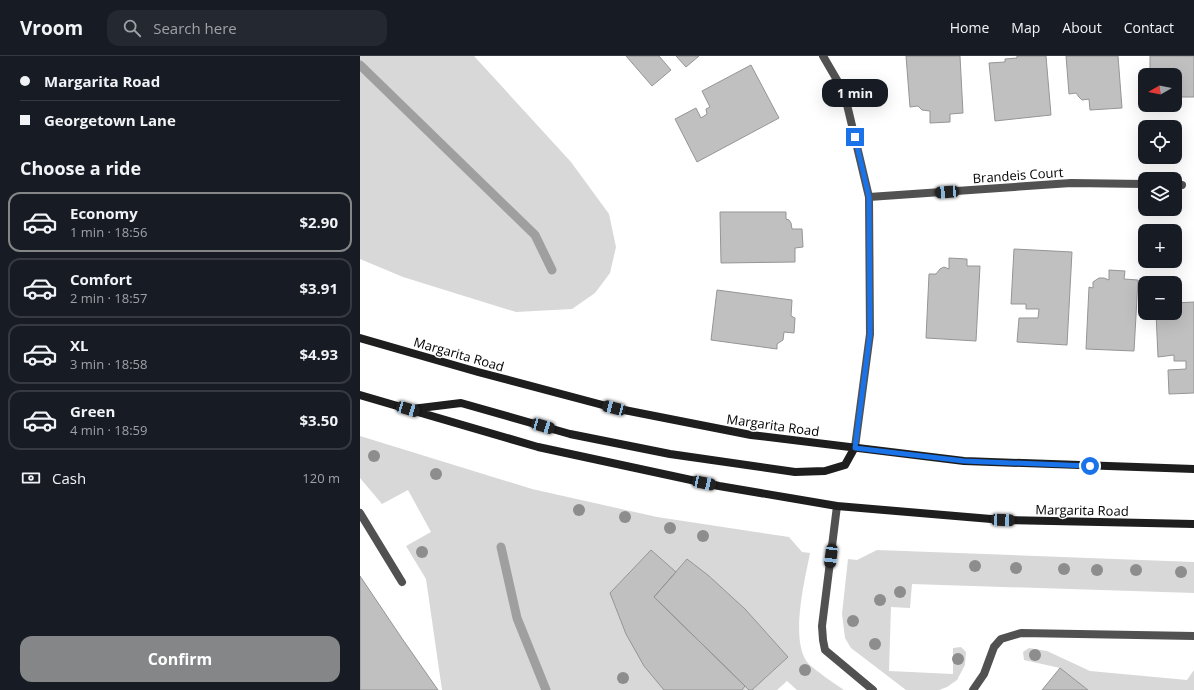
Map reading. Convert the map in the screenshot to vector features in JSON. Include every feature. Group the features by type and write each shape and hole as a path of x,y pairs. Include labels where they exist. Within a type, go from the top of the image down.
{"main road":[{"name":"Margarita Road","path":"360,338 478,372 614,408 751,435 964,461 1194,469"},
{"name":"Margarita Road","path":"360,395 538,447 719,486 837,506 1003,520 1194,524"},
{"path":"408,409 461,403 570,434 670,454 795,472 825,471 845,465 855,448"}],"street":[{"path":"823,56 844,92 869,197 870,334 855,448"},
{"name":"Brandeis Court","path":"869,197 1071,183 1138,184"},
{"path":"837,506 822,626 823,640 825,650 873,690"},
{"path":"360,513 402,582"},
{"path":"973,690 984,674 994,647 1001,639 1021,633 1194,636"}],"shaded area":[{"path":"360,56 474,56 571,162 609,214 616,247 610,273 595,293 572,309 516,312 403,277 360,259"},
{"path":"360,436 532,489 657,517 789,537 802,552 810,553 800,609 799,624 802,652 810,665 844,690 797,690 787,681 777,690 442,690 426,579 406,546 431,532 408,490 382,504 360,478"},
{"path":"877,550 1194,562 1194,593 912,584 910,608 891,607 889,671 953,674 953,648 961,647 966,652 965,665 957,680 947,687 939,690 906,690 851,648 845,638 842,614 848,559 857,560"},
{"path":"1029,648 1047,651 1090,671 1187,680 1194,670 1194,690 1088,690 1060,668 1024,660 1023,652"}],"building":[{"path":"626,56 659,56 671,70 652,86"},
{"path":"676,56 699,56 686,67"},
{"path":"906,56 960,56 963,113 950,114 950,122 930,123 930,111 922,110 918,106 910,107"},
{"path":"1017,56 1046,56 1051,115 995,121 989,63 1005,62 1005,59 1017,58"},
{"path":"1066,56 1118,56 1122,108 1090,110 1089,99 1082,100 1076,93 1069,94"},
{"path":"1150,56 1194,56 1194,97 1182,97 1182,68 1150,68"},
{"path":"751,65 779,118 697,162 675,119 696,108 701,118 707,114 706,109 710,107 702,91"},
{"path":"720,212 786,212 786,219 791,223 792,229 802,229 803,247 795,248 795,262 721,263"},
{"path":"1014,249 1072,252 1067,345 1017,342 1019,318 1038,318 1039,309 1026,309 1026,304 1011,304"},
{"path":"949,258 967,259 967,266 980,266 976,341 926,338 929,274 936,274 944,267 949,269"},
{"path":"1109,270 1125,271 1124,279 1138,280 1134,351 1086,349 1089,287 1093,288 1093,282 1099,278 1109,280"},
{"path":"717,290 792,300 791,316 795,318 794,333 784,332 783,340 777,344 777,349 711,340"},
{"path":"1194,302 1194,393 1169,394 1168,370 1186,369 1186,361 1174,361 1174,355 1158,357 1156,320 1182,320 1182,303"},
{"path":"651,550 676,572 654,597 745,686 742,690 664,690 644,666 626,634 610,593"},
{"path":"687,559 709,576 745,609 788,657 752,690 749,690 654,597"},
{"path":"360,576 401,637 438,690 360,690"},
{"path":"1060,668 1088,690 1042,690"}],"waterway":[{"path":"360,65 535,235 552,270"},
{"path":"501,547 517,618 546,690"}],"route":[{"path":"855,137 869,197 870,334 855,448 964,461 1090,466"}]}
